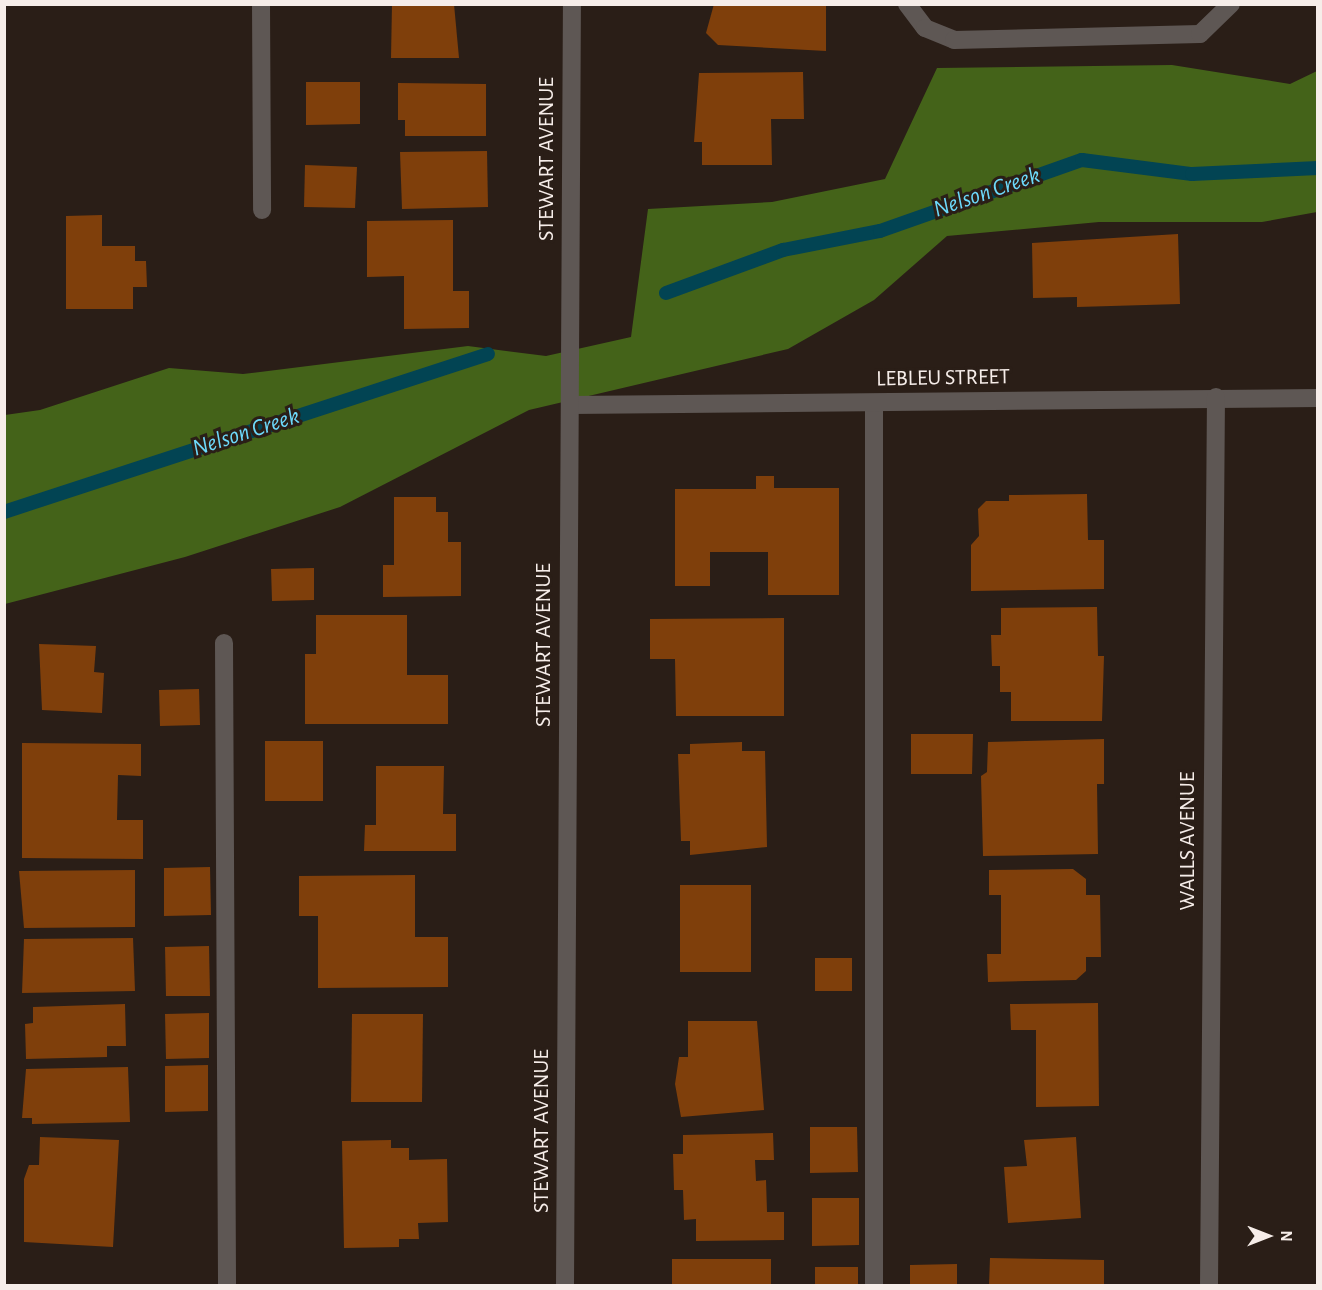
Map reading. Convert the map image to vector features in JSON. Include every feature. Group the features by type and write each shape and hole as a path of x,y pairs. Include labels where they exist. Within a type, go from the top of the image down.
{"street":[{"path":"261,4 262,210"},
{"name":"STEWART AVENUE","path":"565,1286 572,4"},
{"path":"907,4 925,28 954,40 1200,34 1231,4"},
{"name":"WALLS AVENUE","path":"1209,1286 1216,398"},
{"name":"LEBLEU STREET","path":"570,405 1317,398"},
{"path":"874,403 874,1286"},
{"path":"224,643 227,1286"}],"green space":[{"path":"1172,65 1290,84 1317,71 1317,212 1262,222 1099,222 947,236 874,300 788,349 529,410 340,507 185,557 5,604 5,415 40,410 169,368 243,374 468,346 546,356 631,337 648,209 772,202 885,179 937,68"}],"building":[{"path":"392,4 454,4 459,58 391,58"},
{"path":"714,4 826,4 826,51 718,45 706,33"},
{"path":"803,72 804,119 771,119 772,165 702,165 702,142 694,142 699,73"},
{"path":"306,82 360,82 360,124 306,125"},
{"path":"398,83 486,84 486,136 405,136 405,120 398,120"},
{"path":"487,151 488,207 402,209 400,152"},
{"path":"305,165 357,167 355,208 304,207"},
{"path":"102,215 102,246 135,246 135,261 146,261 147,287 133,287 133,309 66,309 66,216"},
{"path":"453,220 453,291 469,291 469,328 404,329 404,276 367,277 367,221"},
{"path":"1178,234 1180,304 1077,307 1077,297 1033,298 1032,243"},
{"path":"756,476 774,476 774,488 839,488 839,595 768,595 768,552 710,552 710,586 675,586 675,489 756,489"},
{"path":"1087,494 1088,540 1104,540 1104,589 971,591 971,545 979,536 978,509 986,501 1009,501 1009,495"},
{"path":"394,497 436,497 436,512 448,512 448,542 461,542 461,596 383,597 383,565 394,565"},
{"path":"314,568 314,600 272,601 271,569"},
{"path":"1097,607 1098,656 1104,656 1102,721 1011,721 1011,692 1000,692 1000,666 992,666 991,635 1001,635 1001,608"},
{"path":"316,615 407,615 407,675 448,675 448,724 305,724 305,654 316,654"},
{"path":"784,618 784,716 676,716 675,659 650,659 650,619"},
{"path":"39,644 96,646 94,672 104,673 102,713 42,710"},
{"path":"199,689 200,725 160,726 159,690"},
{"path":"911,734 973,734 972,774 911,774"},
{"path":"1104,739 1104,784 1097,784 1098,854 983,856 981,776 987,772 988,742"},
{"path":"265,741 323,741 323,801 265,801"},
{"path":"742,742 742,751 765,751 767,847 690,855 690,841 681,841 678,754 690,754 690,744"},
{"path":"22,743 141,744 141,776 118,775 117,820 143,820 143,859 22,858"},
{"path":"376,766 444,766 443,814 456,814 456,851 364,851 365,825 376,825"},
{"path":"210,867 211,915 164,916 164,868"},
{"path":"1073,869 1086,879 1086,895 1100,895 1101,957 1086,957 1086,971 1076,980 988,982 987,954 1001,954 1001,895 989,895 989,870"},
{"path":"135,870 135,927 24,928 19,871"},
{"path":"415,875 415,937 448,937 448,987 318,988 318,916 299,916 299,876"},
{"path":"680,885 751,885 751,972 680,972"},
{"path":"133,938 135,991 22,993 24,939"},
{"path":"209,946 210,996 166,996 165,947"},
{"path":"815,958 852,958 852,991 815,991"},
{"path":"1098,1003 1099,1106 1036,1107 1036,1030 1011,1030 1010,1004"},
{"path":"125,1004 126,1046 107,1046 107,1057 26,1059 25,1024 33,1023 33,1007"},
{"path":"209,1013 209,1058 166,1059 165,1014"},
{"path":"352,1014 423,1014 422,1102 351,1102"},
{"path":"688,1021 757,1021 764,1110 681,1117 675,1084 679,1057 688,1057"},
{"path":"208,1065 208,1111 165,1112 165,1066"},
{"path":"128,1067 130,1122 32,1124 32,1118 22,1118 26,1069"},
{"path":"810,1127 857,1127 858,1172 810,1173"},
{"path":"773,1133 774,1160 755,1160 756,1181 766,1180 767,1212 784,1212 784,1240 696,1241 696,1219 684,1220 683,1190 674,1190 673,1154 683,1154 683,1135"},
{"path":"40,1137 119,1140 113,1247 24,1242 24,1179 29,1165 39,1165"},
{"path":"1076,1137 1081,1218 1008,1223 1004,1167 1027,1166 1024,1140"},
{"path":"391,1140 391,1148 409,1148 409,1160 447,1159 448,1222 418,1223 419,1239 399,1239 399,1247 344,1248 342,1141"},
{"path":"812,1198 859,1198 859,1245 812,1246"},
{"path":"990,1258 1104,1260 1104,1286 989,1286"},
{"path":"672,1259 771,1259 771,1286 672,1286"},
{"path":"957,1264 957,1286 910,1286 910,1265"},
{"path":"815,1267 858,1267 858,1286 815,1286"}],"waterway":[{"name":"Nelson Creek","path":"666,293 783,250 880,231 1082,160 1192,174 1318,168"},
{"name":"Nelson Creek","path":"4,512 488,354"}]}
